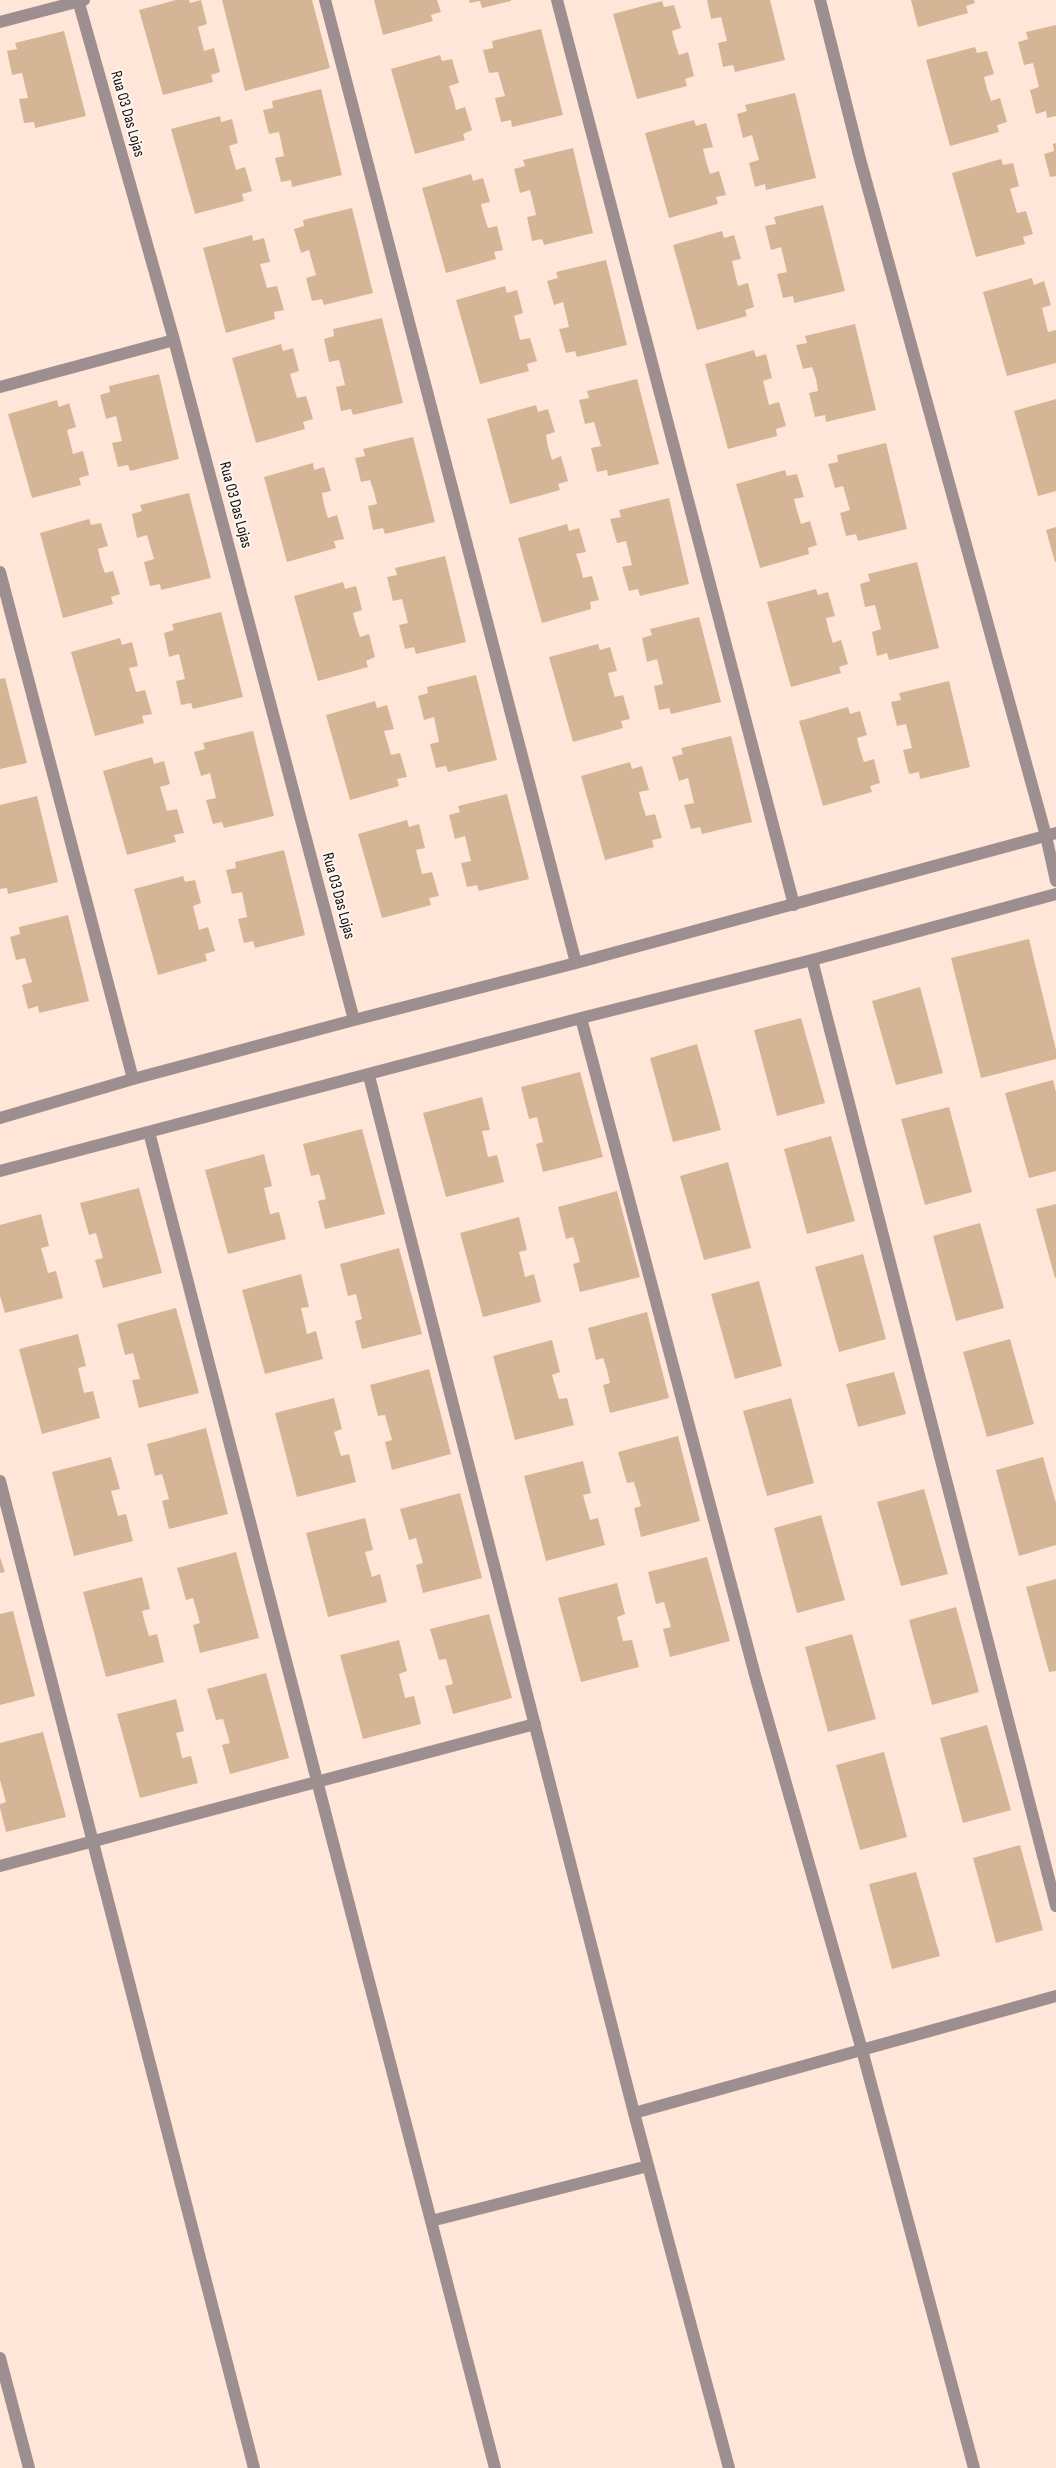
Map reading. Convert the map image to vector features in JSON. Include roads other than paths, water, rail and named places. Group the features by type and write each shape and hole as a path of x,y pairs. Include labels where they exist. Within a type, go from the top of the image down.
{"street":[{"path":"0,22 80,0"},
{"name":"Rua 03 Das Lojas","path":"80,0 174,340 354,1020"},
{"path":"325,0 576,963"},
{"path":"557,0 794,905"},
{"path":"820,0 863,168 1051,834 1056,881"},
{"path":"0,387 174,340"},
{"path":"0,572 134,1079"},
{"path":"0,1118 134,1079 794,905 1051,834"},
{"path":"0,1171 369,1076 581,1018 812,960 1056,894"},
{"path":"812,960 1056,1906"},
{"path":"581,1018 755,1675 862,2050 974,2468"},
{"path":"369,1076 634,2113 729,2468"},
{"path":"148,1132 495,2468"},
{"path":"0,1481 254,2468"},
{"path":"0,1866 535,1724"},
{"path":"634,2113 1056,1996"},
{"path":"431,2221 648,2166"},
{"path":"0,2358 29,2468"}]}
